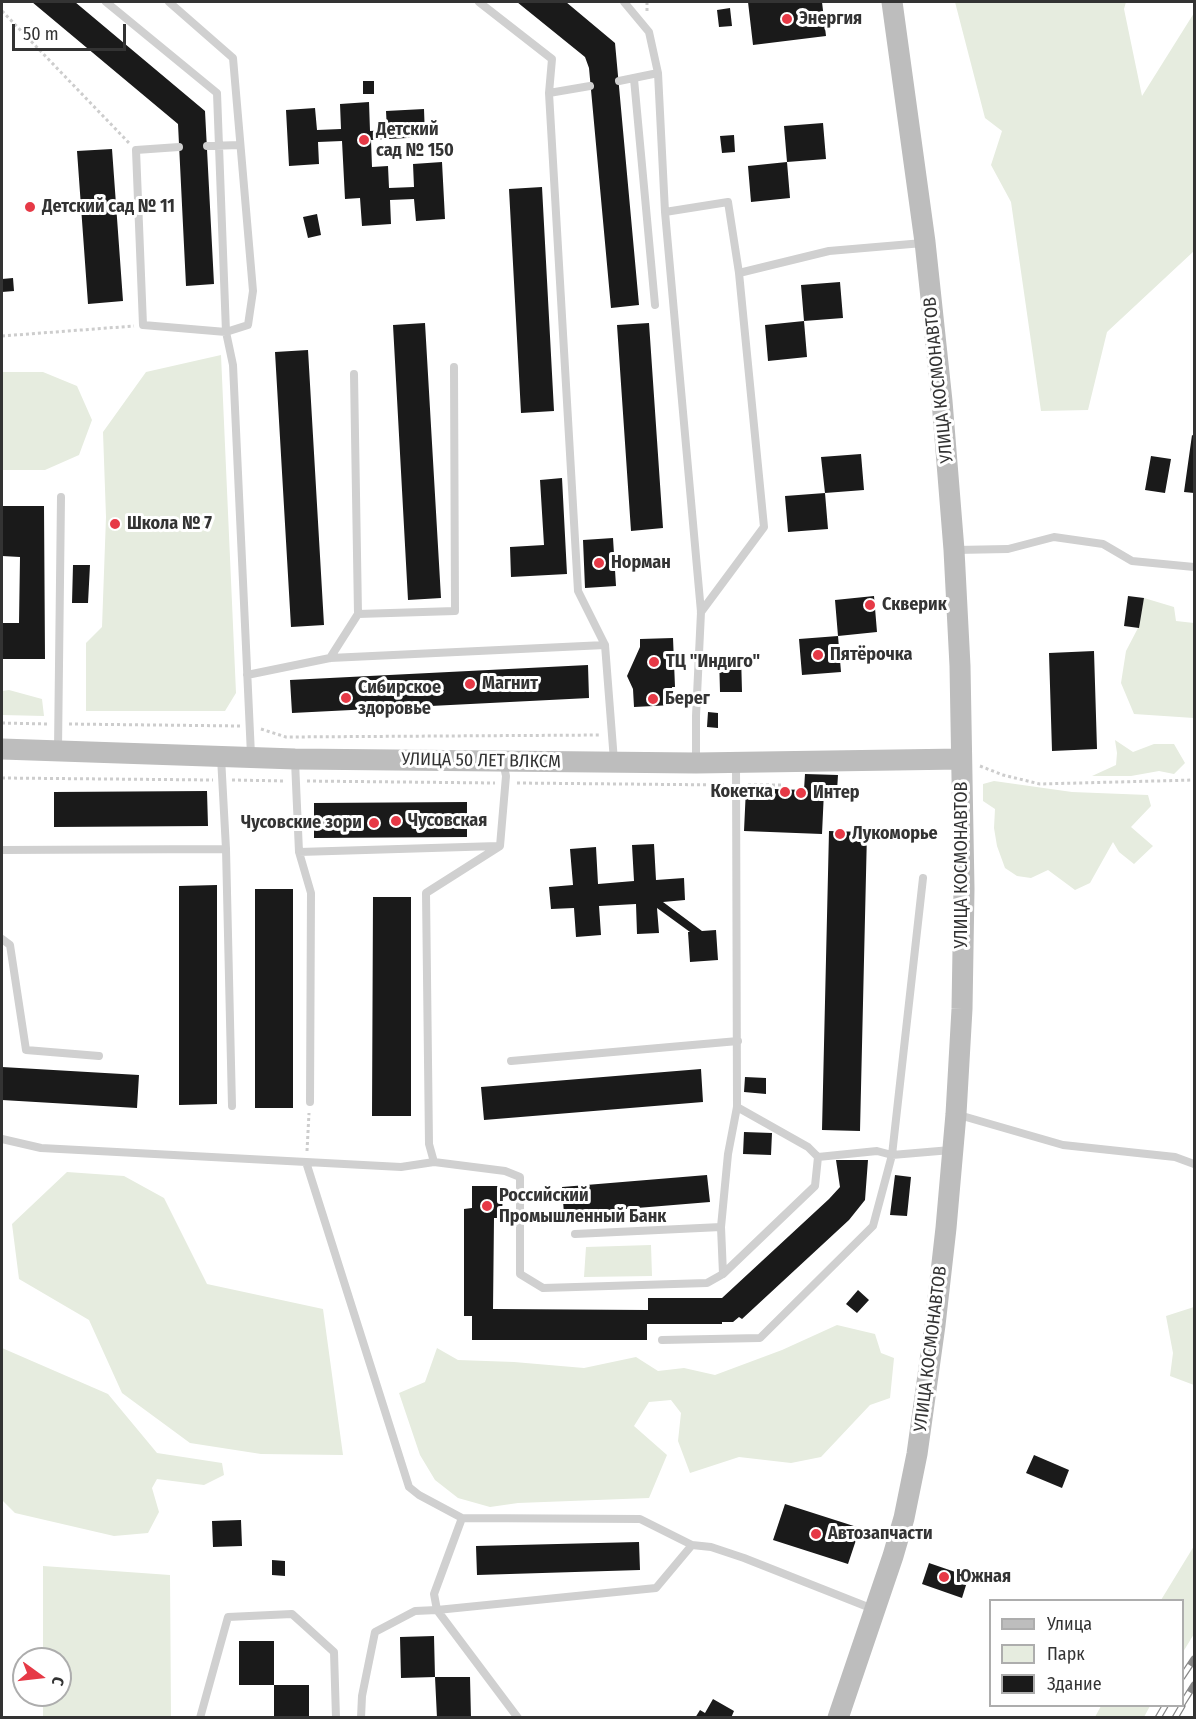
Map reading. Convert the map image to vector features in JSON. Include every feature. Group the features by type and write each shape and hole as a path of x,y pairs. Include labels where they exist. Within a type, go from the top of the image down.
{"street":[{"name":"УЛИЦА КОСМОНАВТОВ","path":"838,1718 904,1518 919,1444 935,1325 956,1114 962,1009 964,911 962,759 954,550 942,401 925,242 892,2"},
{"name":"УЛИЦА 50 ЛЕТ ВЛКСМ","path":"2,749 58,749 295,759 614,763 962,759"}],"lane":[{"path":"106,2 217,93 226,332 233,365 251,756"},
{"path":"169,2 233,58 253,291 248,325 226,332 143,325 136,150 179,147"},
{"path":"479,2 552,59 549,93 578,591 605,645 614,763"},
{"path":"624,2 649,32 658,73 665,212 701,612 696,763"},
{"path":"619,81 658,73"},
{"path":"634,79 655,305"},
{"path":"549,93 590,86"},
{"path":"207,146 240,145"},
{"path":"665,212 728,202 739,273 764,528 701,612"},
{"path":"739,273 829,251 925,242"},
{"path":"358,614 455,611 454,367"},
{"path":"330,658 358,614 354,374"},
{"path":"58,749 61,497"},
{"path":"954,550 1008,549 1054,537 1103,544 1132,561 1194,567"},
{"path":"247,675 330,658 605,645"},
{"path":"221,756 226,849 232,1106"},
{"path":"295,759 299,852 311,893 310,1102"},
{"path":"500,846 506,783 503,760"},
{"path":"723,1274 721,1227 728,1154 737,1107 736,762"},
{"path":"299,852 500,846"},
{"path":"434,1162 429,1144 427,1119 426,893 500,846"},
{"path":"2,850 226,849"},
{"path":"662,1340 760,1338 873,1226 892,1155 923,878"},
{"path":"2,939 10,945 26,1050 99,1056"},
{"path":"511,1061 738,1041"},
{"path":"737,1107 808,1147 818,1157"},
{"path":"956,1114 1063,1145 1174,1157 1194,1164"},
{"path":"2,1139 41,1148 401,1167 434,1162 505,1171 520,1178 520,1274 543,1288 707,1283 723,1274 815,1186 818,1157"},
{"path":"818,1157 877,1150 892,1155 952,1150"},
{"path":"306,1162 409,1487 418,1496 462,1518 640,1519 692,1545 711,1547 744,1558 875,1610"},
{"path":"575,1234 721,1227"},
{"path":"462,1518 434,1594 437,1610 518,1718"},
{"path":"361,1718 362,1696 375,1632 415,1611 656,1588 692,1545"},
{"path":"200,1718 228,1617 292,1614 334,1652 336,1718"}],"path":[{"path":"2,11 136,150"},
{"path":"2,336 143,325"},
{"path":"2,723 251,726 286,737 613,735"},
{"path":"962,759 1003,775 1040,784 1194,780"},
{"path":"2,778 782,785"},
{"path":"306,1162 310,1102"}],"green space":[{"path":"955,2 1126,2 1124,9 1142,96 1194,13 1194,251 1107,332 1088,410 1041,411 1011,202 991,165 1002,131 985,118"},
{"path":"221,355 236,693 225,711 86,711 86,643 102,627 106,517 103,432 146,372"},
{"path":"2,372 43,372 77,386 92,420 79,455 45,470 2,470"},
{"path":"1144,598 1174,607 1176,621 1194,623 1194,718 1134,714 1121,683 1126,651 1138,628"},
{"path":"9,690 42,699 44,716 2,715 2,691"},
{"path":"1115,740 1133,752 1154,744 1174,744 1185,763 1174,774 1159,771 1131,776 1092,776 1116,765"},
{"path":"994,781 1072,792 1148,795 1151,806 1131,827 1153,846 1134,864 1119,852 1113,842 1090,883 1075,890 1048,870 1031,878 1017,876 1005,868 997,846 994,828 995,809 983,801 983,784"},
{"path":"67,1172 124,1176 164,1198 207,1284 323,1309 343,1455 261,1454 190,1443 122,1393 89,1320 19,1279 12,1224"},
{"path":"651,1245 652,1276 584,1277 586,1247"},
{"path":"1194,1307 1194,1385 1170,1376 1173,1353 1166,1316"},
{"path":"837,1325 875,1334 881,1353 894,1358 890,1398 870,1405 821,1457 791,1463 739,1457 690,1473 678,1441 681,1413 671,1400 649,1402 634,1426 667,1455 649,1498 518,1503 490,1507 458,1498 435,1480 420,1455 399,1393 425,1382 437,1348 458,1360 584,1368 636,1357 658,1371 684,1368 715,1375 782,1350"},
{"path":"2,1348 108,1394 157,1453 222,1463 224,1475 204,1485 157,1479 152,1488 159,1512 148,1533 114,1536 15,1513 2,1500"},
{"path":"1194,1546 1194,1634 1184,1650 1184,1599 1162,1599"},
{"path":"43,1566 170,1575 171,1717 43,1717 43,1707 72,1707 72,1647 43,1647"},
{"path":"1100,1707 1149,1707 1144,1717 1095,1717"}],"building":[{"path":"32,2 75,2 205,111 214,284 186,286 178,124"},
{"path":"517,2 566,2 615,43 639,305 611,308 589,68 585,57"},
{"name":"Энергия","path":"748,2 822,2 826,36 753,45"},
{"path":"730,8 732,26 719,27 717,10"},
{"path":"363,81 374,81 374,94 363,94"},
{"path":"369,102 370,131 387,130 386,111 424,109 425,137 371,140 372,167 388,166 389,188 414,187 413,164 442,162 445,219 416,221 414,199 390,200 391,224 362,226 360,198 345,199 342,141 318,142 319,164 289,166 286,110 315,108 317,130 341,129 340,104"},
{"path":"823,123 826,159 787,162 784,126"},
{"path":"734,135 735,152 722,153 720,136"},
{"path":"112,149 123,301 88,304 77,151"},
{"path":"787,162 790,198 751,202 748,166"},
{"path":"542,187 554,411 521,413 509,189"},
{"path":"317,214 321,235 308,238 303,217"},
{"path":"13,278 14,291 2,292 2,279"},
{"path":"840,282 843,318 804,321 801,285"},
{"path":"804,321 807,357 768,361 765,325"},
{"path":"425,323 441,598 408,600 393,325"},
{"path":"649,323 663,528 631,531 617,325"},
{"path":"308,350 324,625 291,627 275,352"},
{"path":"1192,435 1194,436 1194,493 1184,492"},
{"path":"861,454 864,490 825,493 821,457"},
{"path":"1151,456 1171,459 1165,493 1145,490"},
{"path":"562,478 567,574 511,577 510,547 544,545 540,480"},
{"path":"825,493 828,529 788,532 785,496"},
{"path":"2,506 44,506 45,659 2,659 2,623 19,623 20,557 2,556"},
{"name":"Норман","path":"613,538 616,586 585,588 583,540"},
{"path":"73,565 90,565 88,603 72,603"},
{"path":"874,596 877,632 838,636 835,600"},
{"path":"1128,596 1144,598 1139,628 1124,626"},
{"path":"838,636 841,672 802,675 799,639"},
{"name":"ТЦ \"Индиго\"","path":"673,638 675,687 672,687 673,705 634,707 633,689 627,676 640,647 640,639"},
{"path":"1094,651 1097,749 1052,751 1049,653"},
{"path":"719,655 741,655 742,692 720,692"},
{"path":"588,665 589,698 292,713 290,680"},
{"path":"708,712 718,713 718,728 707,727"},
{"path":"805,774 838,775 837,791 824,791 822,834 744,831 746,788 804,790"},
{"path":"207,791 208,826 54,827 54,792"},
{"path":"467,802 467,837 314,838 314,803"},
{"path":"829,831 867,832 860,1131 822,1130"},
{"path":"654,844 656,880 684,878 685,900 663,902 702,931 716,930 718,960 690,962 688,932 690,932 657,908 659,933 637,934 636,904 599,906 601,935 576,937 574,908 551,909 549,887 573,885 570,849 596,847 598,884 634,881 632,845"},
{"path":"217,885 217,1104 179,1105 179,886"},
{"path":"255,889 293,889 293,1108 255,1108"},
{"path":"373,897 411,897 411,1116 372,1116"},
{"path":"2,1067 139,1075 137,1108 2,1100"},
{"path":"701,1069 703,1102 484,1120 481,1087"},
{"path":"745,1077 766,1078 766,1094 744,1092"},
{"path":"744,1132 772,1133 771,1155 743,1154"},
{"path":"836,1160 868,1160 865,1200 849,1220 742,1319 739,1317 733,1322 722,1322 722,1324 647,1324 647,1340 472,1340 472,1316 464,1316 464,1209 472,1208 472,1186 503,1186 502,1218 494,1218 493,1309 648,1310 648,1298 722,1298 840,1187"},
{"path":"707,1175 710,1202 564,1214 562,1187"},
{"path":"895,1175 911,1177 907,1216 890,1215"},
{"path":"858,1290 869,1300 857,1313 846,1304"},
{"path":"1034,1455 1069,1470 1062,1488 1026,1473"},
{"name":"Автозапчасти","path":"785,1504 860,1528 848,1564 773,1540"},
{"path":"241,1520 242,1546 213,1547 212,1521"},
{"path":"639,1542 640,1570 477,1575 476,1546"},
{"path":"272,1560 285,1561 285,1576 272,1575"},
{"name":"Южная","path":"929,1563 964,1575 962,1580 967,1582 962,1598 922,1584"},
{"path":"434,1636 435,1677 401,1678 400,1637"},
{"path":"239,1641 274,1641 274,1685 239,1685"},
{"path":"435,1677 470,1677 471,1718 437,1718"},
{"path":"274,1685 309,1685 309,1718 274,1718"},
{"path":"713,1699 734,1711 731,1718 695,1718 700,1710 705,1713"}],"railway":[{"path":"1184,1674 1194,1659"},
{"path":"1184,1701 1194,1685"},
{"path":"1158,1718 1164,1707"},
{"path":"1175,1718 1181,1707"}],"place":[{"name":"Энергия","path":"787,19"},
{"name":"Детский сад № 150","path":"364,140"},
{"name":"Детский сад № 11","path":"30,207"},
{"name":"Школа № 7","path":"115,524"},
{"name":"Норман","path":"599,563"},
{"name":"Скверик","path":"870,605"},
{"name":"Пятёрочка","path":"818,655"},
{"name":"ТЦ \"Индиго\"","path":"654,662"},
{"name":"Магнит","path":"470,684"},
{"name":"Сибирское здоровье","path":"346,698"},
{"name":"Берег","path":"653,699"},
{"name":"Кокетка","path":"785,792"},
{"name":"Интер","path":"801,793"},
{"name":"Чусовская","path":"396,821"},
{"name":"Чусовские зори","path":"374,823"},
{"name":"Лукоморье","path":"840,834"},
{"name":"Российский Промышленный Банк","path":"487,1206"},
{"name":"Автозапчасти","path":"816,1534"},
{"name":"Южная","path":"944,1577"}]}
